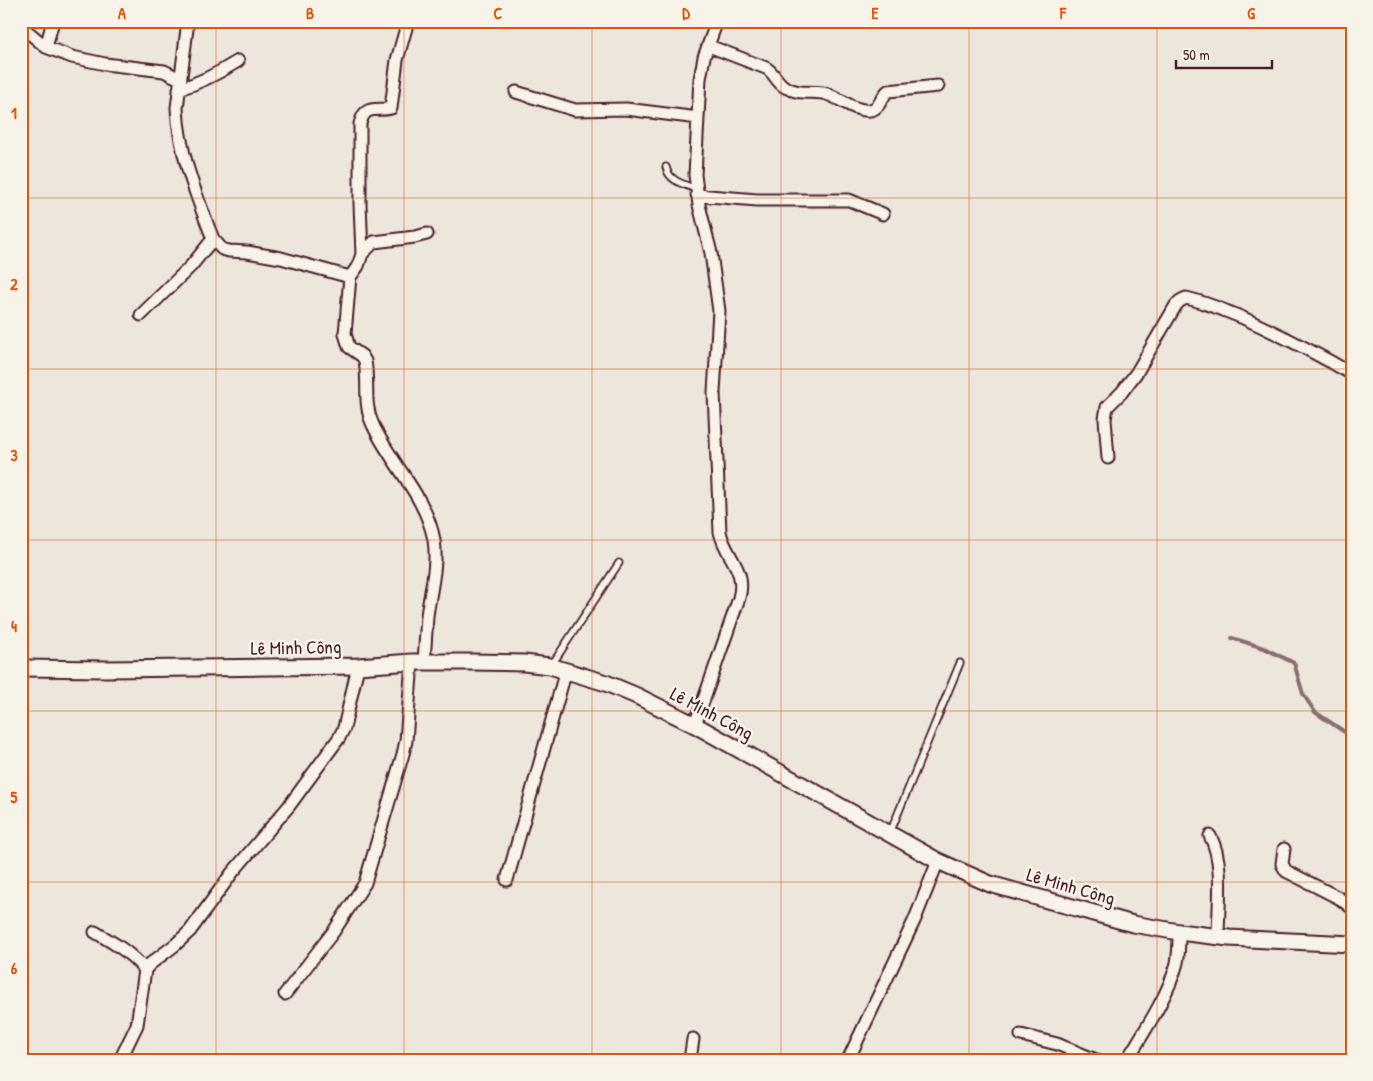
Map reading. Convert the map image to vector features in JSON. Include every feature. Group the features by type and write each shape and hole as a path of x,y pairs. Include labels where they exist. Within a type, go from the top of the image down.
{"main road":[{"name":"Lê Minh Công","path":"21,668 358,666 418,662 472,662 550,666 606,683 694,725 938,861 990,884 1133,924 1179,932 1218,937 1352,944"}],"street":[{"path":"46,47 53,21"},
{"path":"188,21 176,108 180,140 185,160 213,239 222,249 229,251 282,258 350,277"},
{"path":"285,994 334,931 360,891 368,874 374,847 406,741 434,572 434,540 424,509 374,427 367,406 365,361 362,356 349,347 345,334 350,277 358,266 362,254 360,124 365,113 371,109 391,108 397,60 408,21"},
{"path":"694,725 739,598 742,581 720,532 714,392 719,311 711,253 696,192 700,79 704,57 717,21"},
{"path":"21,26 46,47 80,59 164,71 179,84 192,85 220,73 238,61"},
{"path":"709,46 766,68 773,72 777,81 784,87 803,93 822,93 864,109 876,108 888,91 938,86"},
{"path":"516,92 575,110 626,109 698,118"},
{"path":"696,192 757,200 849,200 883,214"},
{"path":"362,254 374,242 427,234"},
{"path":"141,315 191,266 213,239"},
{"path":"1108,458 1105,419 1107,407 1129,383 1180,300 1186,298 1211,305 1261,326 1352,374"},
{"path":"120,1060 137,1025 145,970 190,931 232,872 289,806 339,738 344,728 358,666"},
{"path":"507,880 566,670"},
{"path":"1210,836 1215,844 1220,884 1218,937"},
{"path":"1284,850 1282,864 1286,871 1338,898 1352,908"},
{"path":"848,1060 915,919 938,861"},
{"path":"95,932 123,949 136,959 145,970"},
{"path":"1127,1060 1171,978 1177,963 1179,932"},
{"path":"1020,1035 1057,1044 1096,1060"},
{"path":"690,1060 693,1039"}],"lane":[{"path":"666,167 667,174 671,178 696,192"},
{"path":"550,666 619,564"},
{"path":"890,833 960,663"}],"waterway":[{"path":"1232,638 1264,648 1294,663 1303,694 1315,712 1352,737"}]}
